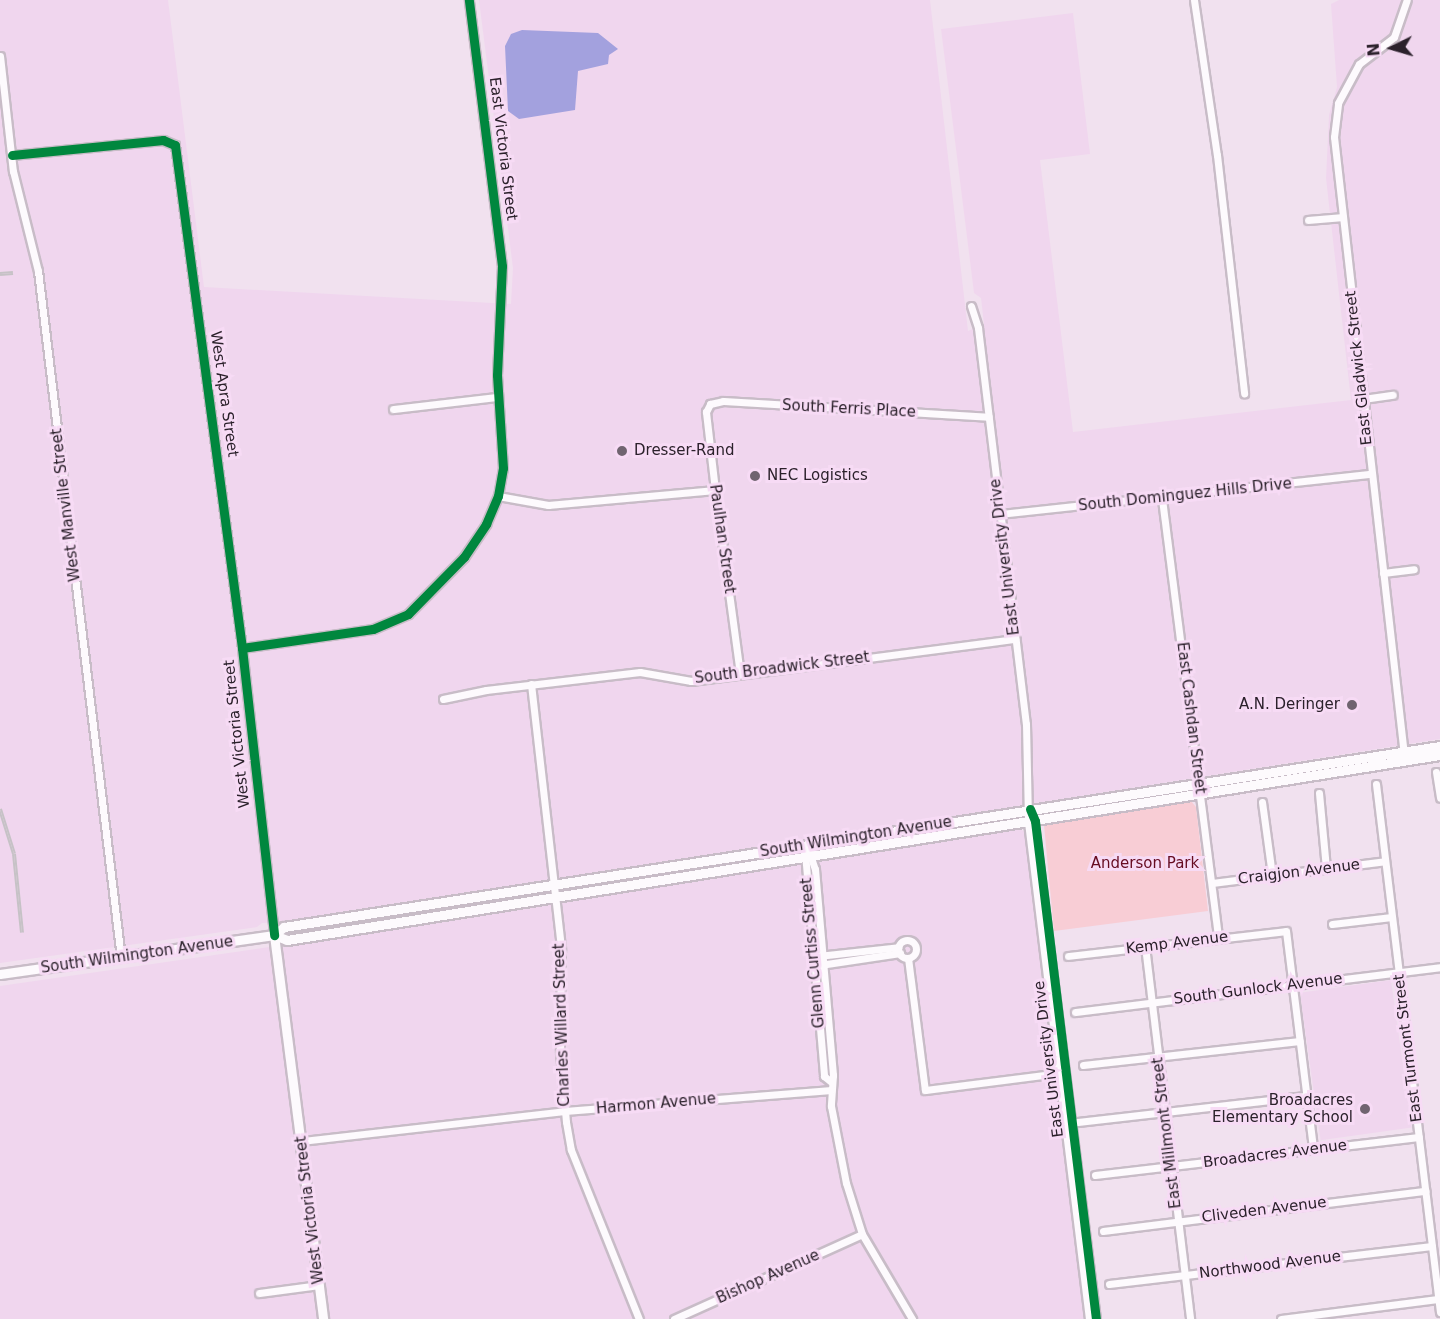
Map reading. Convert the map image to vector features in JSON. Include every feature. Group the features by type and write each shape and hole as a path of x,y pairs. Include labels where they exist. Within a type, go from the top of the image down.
{"main road":[{"name":"South Wilmington Avenue","path":"0,974 274,936 287,940 553,898 1201,795 1404,756 1440,746"},
{"name":"South Wilmington Avenue","path":"274,936 284,927 1030,809 1404,756 1440,755"},
{"name":"West Victoria Street","path":"274,936 323,1319"}],"street":[{"name":"East Victoria Street","path":"469,0 500,240 501,302"},
{"path":"1194,0 1217,155 1244,393"},
{"name":"East Gladwick Street","path":"1404,756 1370,474 1334,137 1338,103 1359,64 1394,37 1407,0"},
{"name":"West Manville Street","path":"0,56 12,155 38,271 121,958"},
{"name":"West Apra Street","path":"12,155 163,140 175,145 242,648"},
{"path":"1308,220 1343,217"},
{"name":"West Victoria Street","path":"274,936 242,648 374,629 408,614 464,557 486,524 498,496 503,468 497,397 501,302"},
{"name":"East University Drive","path":"971,306 978,328 1026,724 1030,809 1089,1319"},
{"path":"1363,399 1393,395"},
{"path":"393,409 497,397"},
{"name":"South Ferris Place","path":"710,404 723,401 989,417"},
{"name":"Paulhan Street","path":"710,404 706,412 740,674"},
{"name":"South Dominguez Hills Drive","path":"1000,514 1162,499 1370,474"},
{"path":"498,496 548,505 715,490"},
{"name":"East Cashdan Street","path":"1162,499 1218,937"},
{"path":"1383,573 1414,568"},
{"name":"South Broadwick Street","path":"443,699 531,684 640,672 691,681 1015,639"},
{"name":"Charles Willard Street","path":"531,684 551,885 561,949 560,1052 571,1150 639,1319"},
{"path":"1436,771 1440,798"},
{"name":"East Turmont Street","path":"1376,784 1440,1312"},
{"path":"1319,793 1326,868"},
{"path":"1262,802 1272,876"},
{"name":"Glenn Curtiss Street","path":"807,845 823,964 833,1075 830,1081 831,1090 844,1173 862,1234 912,1319"},
{"name":"Glenn Curtiss Street","path":"809,857 813,957 824,1076 830,1081"},
{"name":"Craigjon Avenue","path":"1212,883 1385,861"},
{"path":"1332,924 1392,917"},
{"name":"Kemp Avenue","path":"1068,956 1286,931 1292,986"},
{"path":"899,950 903,942 913,943 916,952 908,958"},
{"name":"East Millmont Street","path":"1145,946 1190,1319"},
{"path":"814,965 899,950"},
{"path":"813,957 899,950 908,958 925,1090 1043,1075"},
{"name":"South Gunlock Avenue","path":"1075,1012 1440,967"},
{"path":"1292,986 1313,1149"},
{"path":"1083,1065 1300,1041"},
{"name":"Harmon Avenue","path":"302,1142 565,1112 831,1090"},
{"path":"1068,1123 1305,1095"},
{"name":"East University Drive","path":"1068,1123 1096,1319"},
{"name":"Broadacres Avenue","path":"1095,1175 1419,1137"},
{"name":"Cliveden Avenue","path":"1103,1231 1426,1191"},
{"name":"Bishop Avenue","path":"674,1319 862,1234"},
{"name":"Northwood Avenue","path":"1109,1284 1432,1246"},
{"path":"259,1293 318,1285"},
{"path":"1281,1319 1438,1299"}],"shaded area":[{"path":"0,0 168,0 204,287 511,304 513,268 479,0 930,0 968,331 984,324 981,298 974,293 941,29 1073,13 1090,154 1040,160 1073,432 1351,400 1326,178 1329,115 1337,87 1331,4 1339,0 1440,0 1440,739 288,922 262,923 257,927 0,963"},
{"path":"1020,829 1025,832 1084,1319 0,1319 0,986 394,929"},
{"path":"1391,980 1412,1128 1321,1140 1300,993"}],"green space":[{"name":"Anderson Park","path":"1191,801 1196,807 1208,911 1054,931 1044,825"}],"water":[{"path":"522,30 598,33 618,49 609,55 608,64 578,71 575,110 519,119 508,111 505,46 511,34"}],"railway":[{"path":"0,274 13,273"},
{"path":"0,809 14,854 22,933"}],"cycle path":[{"path":"242,648 373,629 408,614 464,557 486,524 498,496 503,468 497,375 502,266 469,0"},
{"path":"12,155 163,140 175,145 242,648 274,935"},
{"path":"1030,809 1035,821 1096,1319"}],"place":[{"name":"Dresser-Rand","path":"622,451"},
{"name":"NEC Logistics","path":"755,476"},
{"name":"A.N. Deringer","path":"1352,705"},
{"name":"Broadacres Elementary School","path":"1365,1109"}]}
